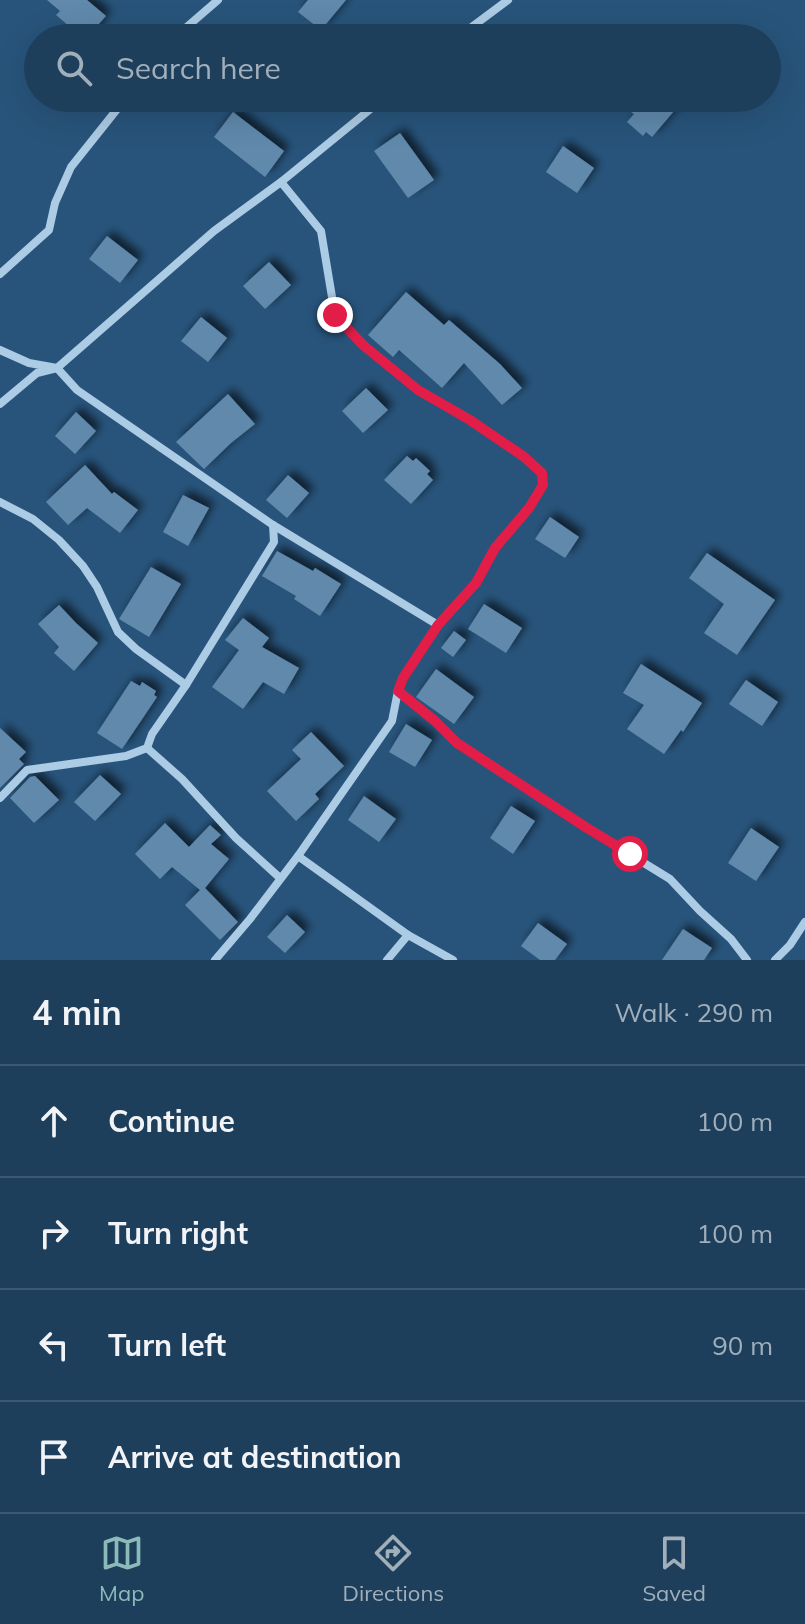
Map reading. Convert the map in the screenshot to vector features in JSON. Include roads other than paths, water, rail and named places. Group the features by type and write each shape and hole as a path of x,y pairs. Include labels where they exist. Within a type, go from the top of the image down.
{"street":[{"path":"190,24 218,0"},
{"path":"476,24 508,0"},
{"path":"0,274 49,230 55,203 71,167 115,112"},
{"path":"0,404 37,373 57,368 214,231 281,182 367,112"},
{"path":"215,960 298,856 392,721 403,678 438,625 476,583 495,548 529,508 543,485 542,473 523,456 418,390 363,345 335,315 321,231 281,182"},
{"path":"0,350 29,363 57,368 77,390 273,525 438,625"},
{"path":"0,502 33,519 59,540 97,587 118,632 186,685"},
{"path":"0,798 27,770 126,756 147,748 152,734 186,685 274,542 273,525"},
{"path":"398,691 457,743 670,879 731,939 747,960"},
{"path":"147,748 280,878"},
{"path":"298,856 408,935 453,960"},
{"path":"775,960 790,945 805,922"},
{"path":"387,960 408,935"}]}
